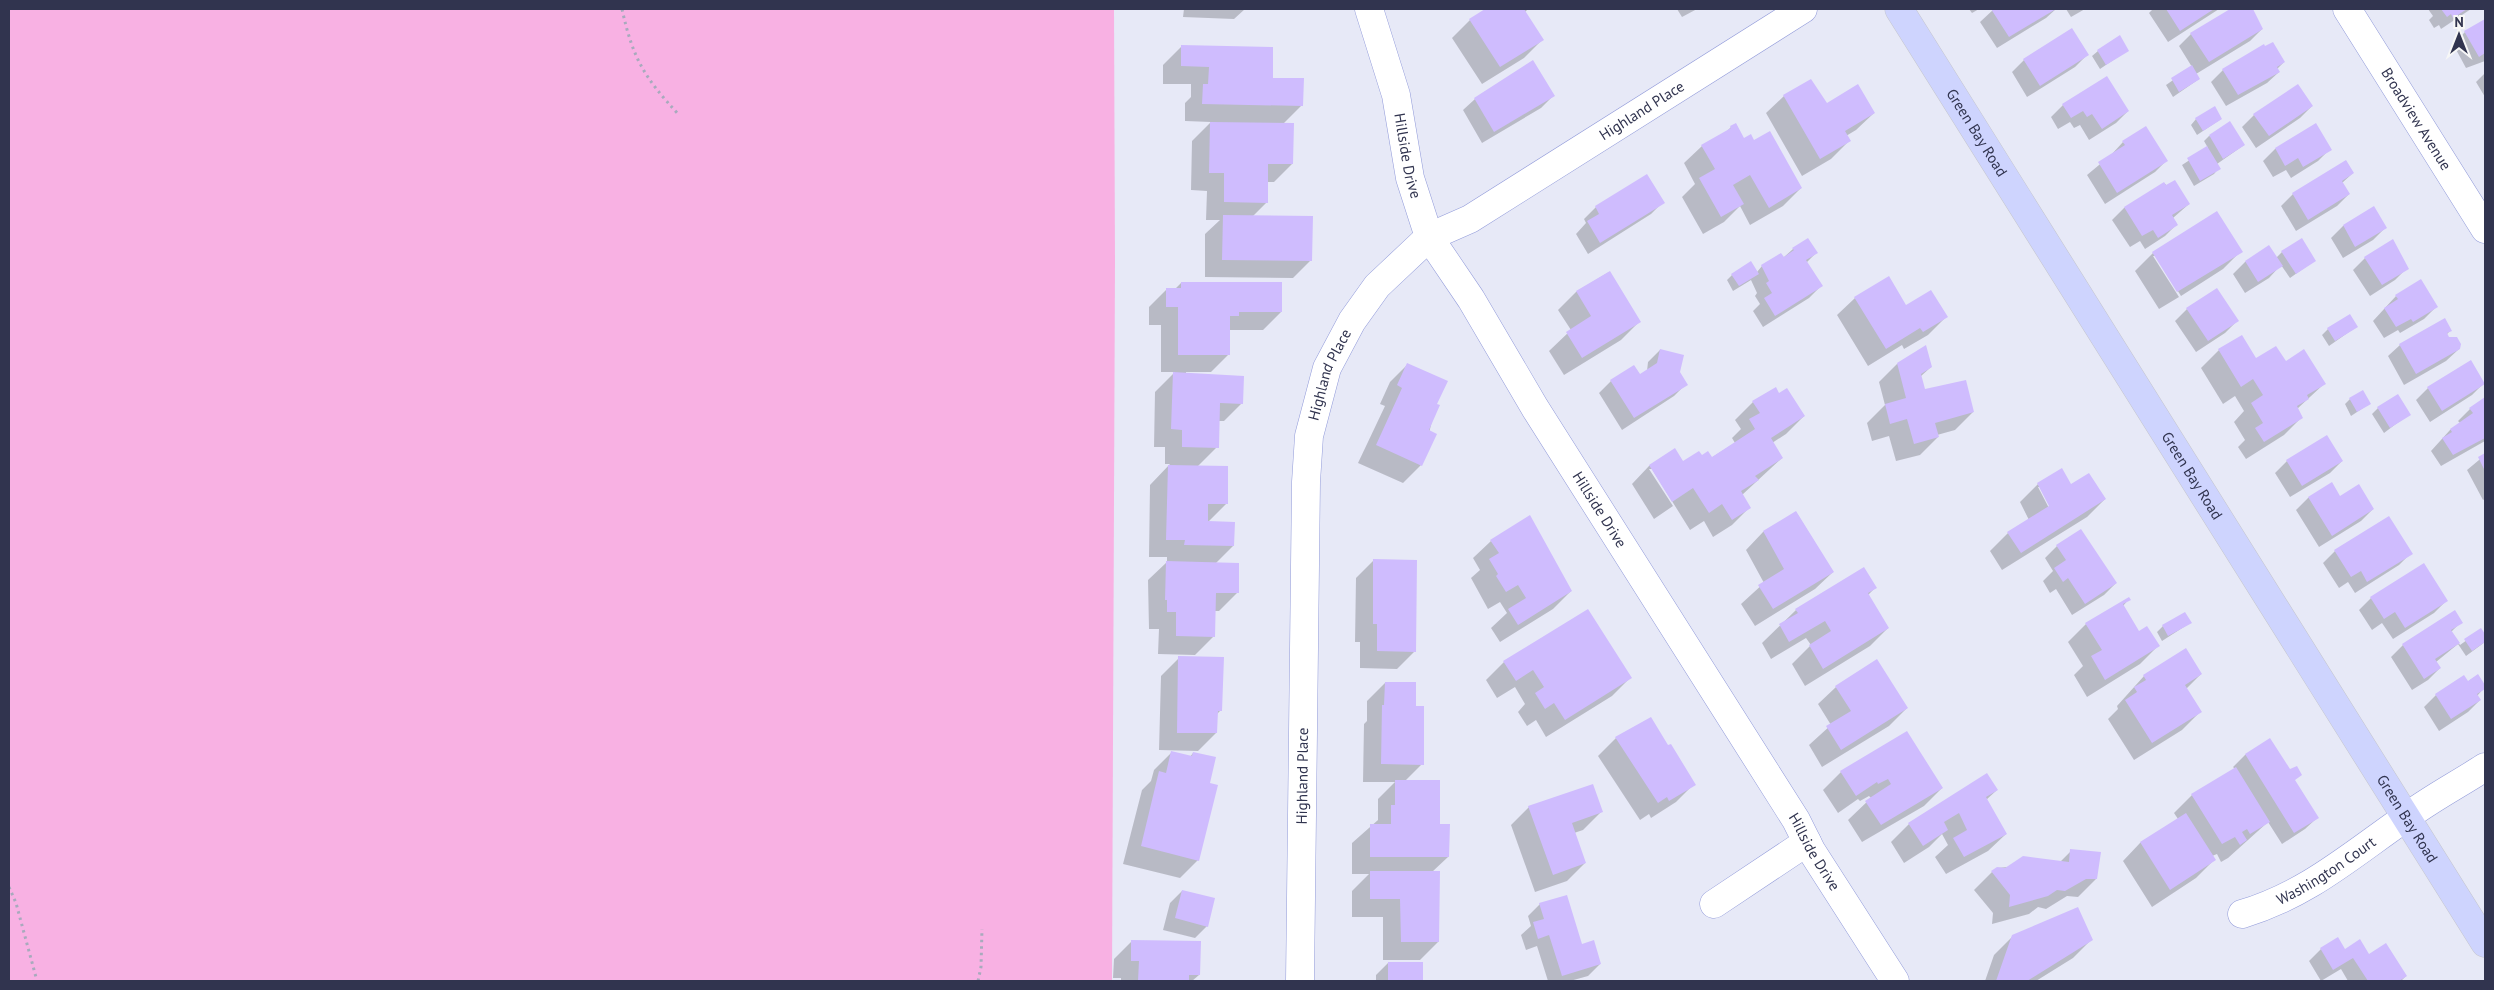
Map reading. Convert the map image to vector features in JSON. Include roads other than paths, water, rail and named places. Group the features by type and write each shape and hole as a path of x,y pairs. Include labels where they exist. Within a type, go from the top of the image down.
{"main road":[{"name":"Green Bay Road","path":"1899,9 2485,943"}],"street":[{"name":"Hillside Drive","path":"1369,9 1396,95 1410,178 1429,237 1471,299 1535,408 1796,820 1807,842 1895,981"},
{"name":"Highland Place","path":"1300,981 1306,482 1309,436 1327,368 1352,322 1377,286 1429,237 1470,219 1803,9"},
{"name":"Broadview Avenue","path":"2347,9 2485,229"},
{"name":"Washington Court","path":"2242,914 2264,907 2300,891 2350,858 2406,817 2485,767"},
{"path":"1714,904 1807,842"}]}
